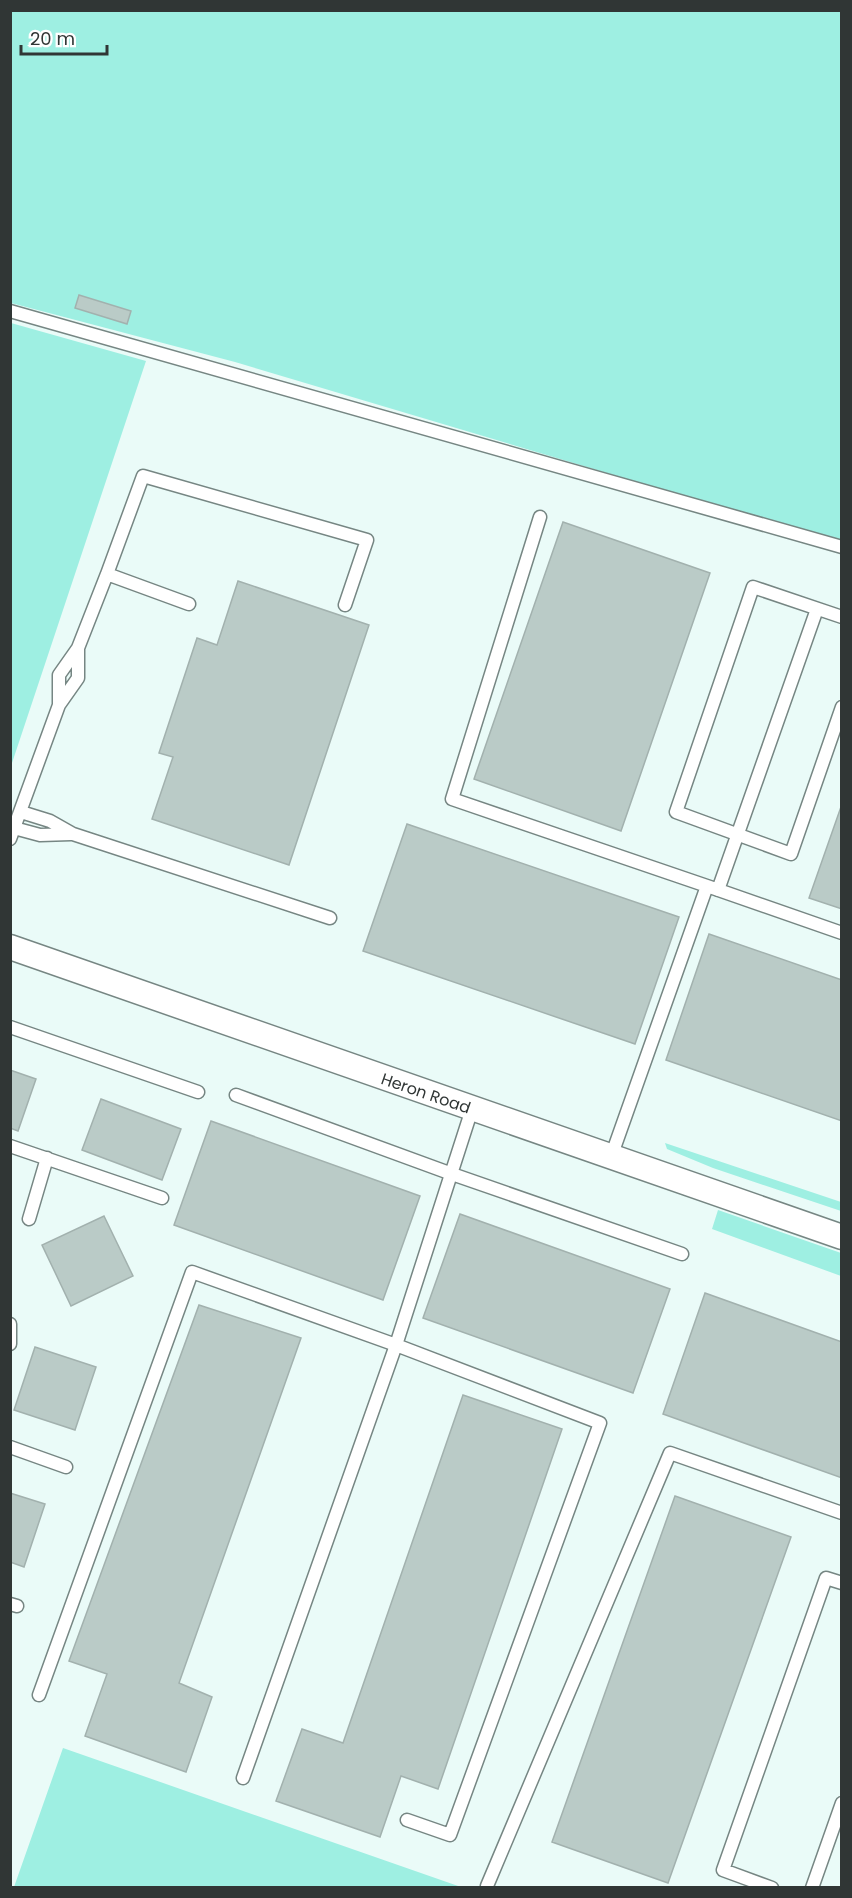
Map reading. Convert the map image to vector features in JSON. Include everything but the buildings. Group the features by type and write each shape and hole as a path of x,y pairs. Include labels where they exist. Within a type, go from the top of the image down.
{"street":[{"name":"Heron Road","path":"10,947 842,1237"}],"lane":[{"path":"10,311 842,547"},
{"path":"73,834 12,833 59,705 78,678 78,648 143,476 367,540 345,605"},
{"path":"540,517 452,799 842,933"},
{"path":"107,574 189,604"},
{"path":"842,617 753,587 676,812 791,854 842,707"},
{"path":"611,1157 713,888 738,835 817,609"},
{"path":"21,812 50,821 73,834 330,918"},
{"path":"10,1027 198,1092"},
{"path":"236,1095 452,1174 682,1254"},
{"path":"243,1778 396,1346 472,1109"},
{"path":"10,1146 162,1198"},
{"path":"29,1219 47,1158"},
{"path":"39,1695 192,1272 600,1423 450,1835 406,1820"},
{"path":"10,1324 10,1344"},
{"path":"10,1447 66,1467"},
{"path":"487,1886 670,1453 842,1513"},
{"path":"772,1887 723,1870 826,1578 842,1583"},
{"path":"812,1887 842,1803"}],"green space":[{"path":"10,11 841,11 841,541 235,362 11,303"},
{"path":"10,323 146,361 11,766"},
{"path":"665,1143 841,1202 841,1211 713,1168 667,1149"},
{"path":"718,1210 841,1253 841,1276 712,1229"},
{"path":"63,1748 461,1887 14,1887"}]}
